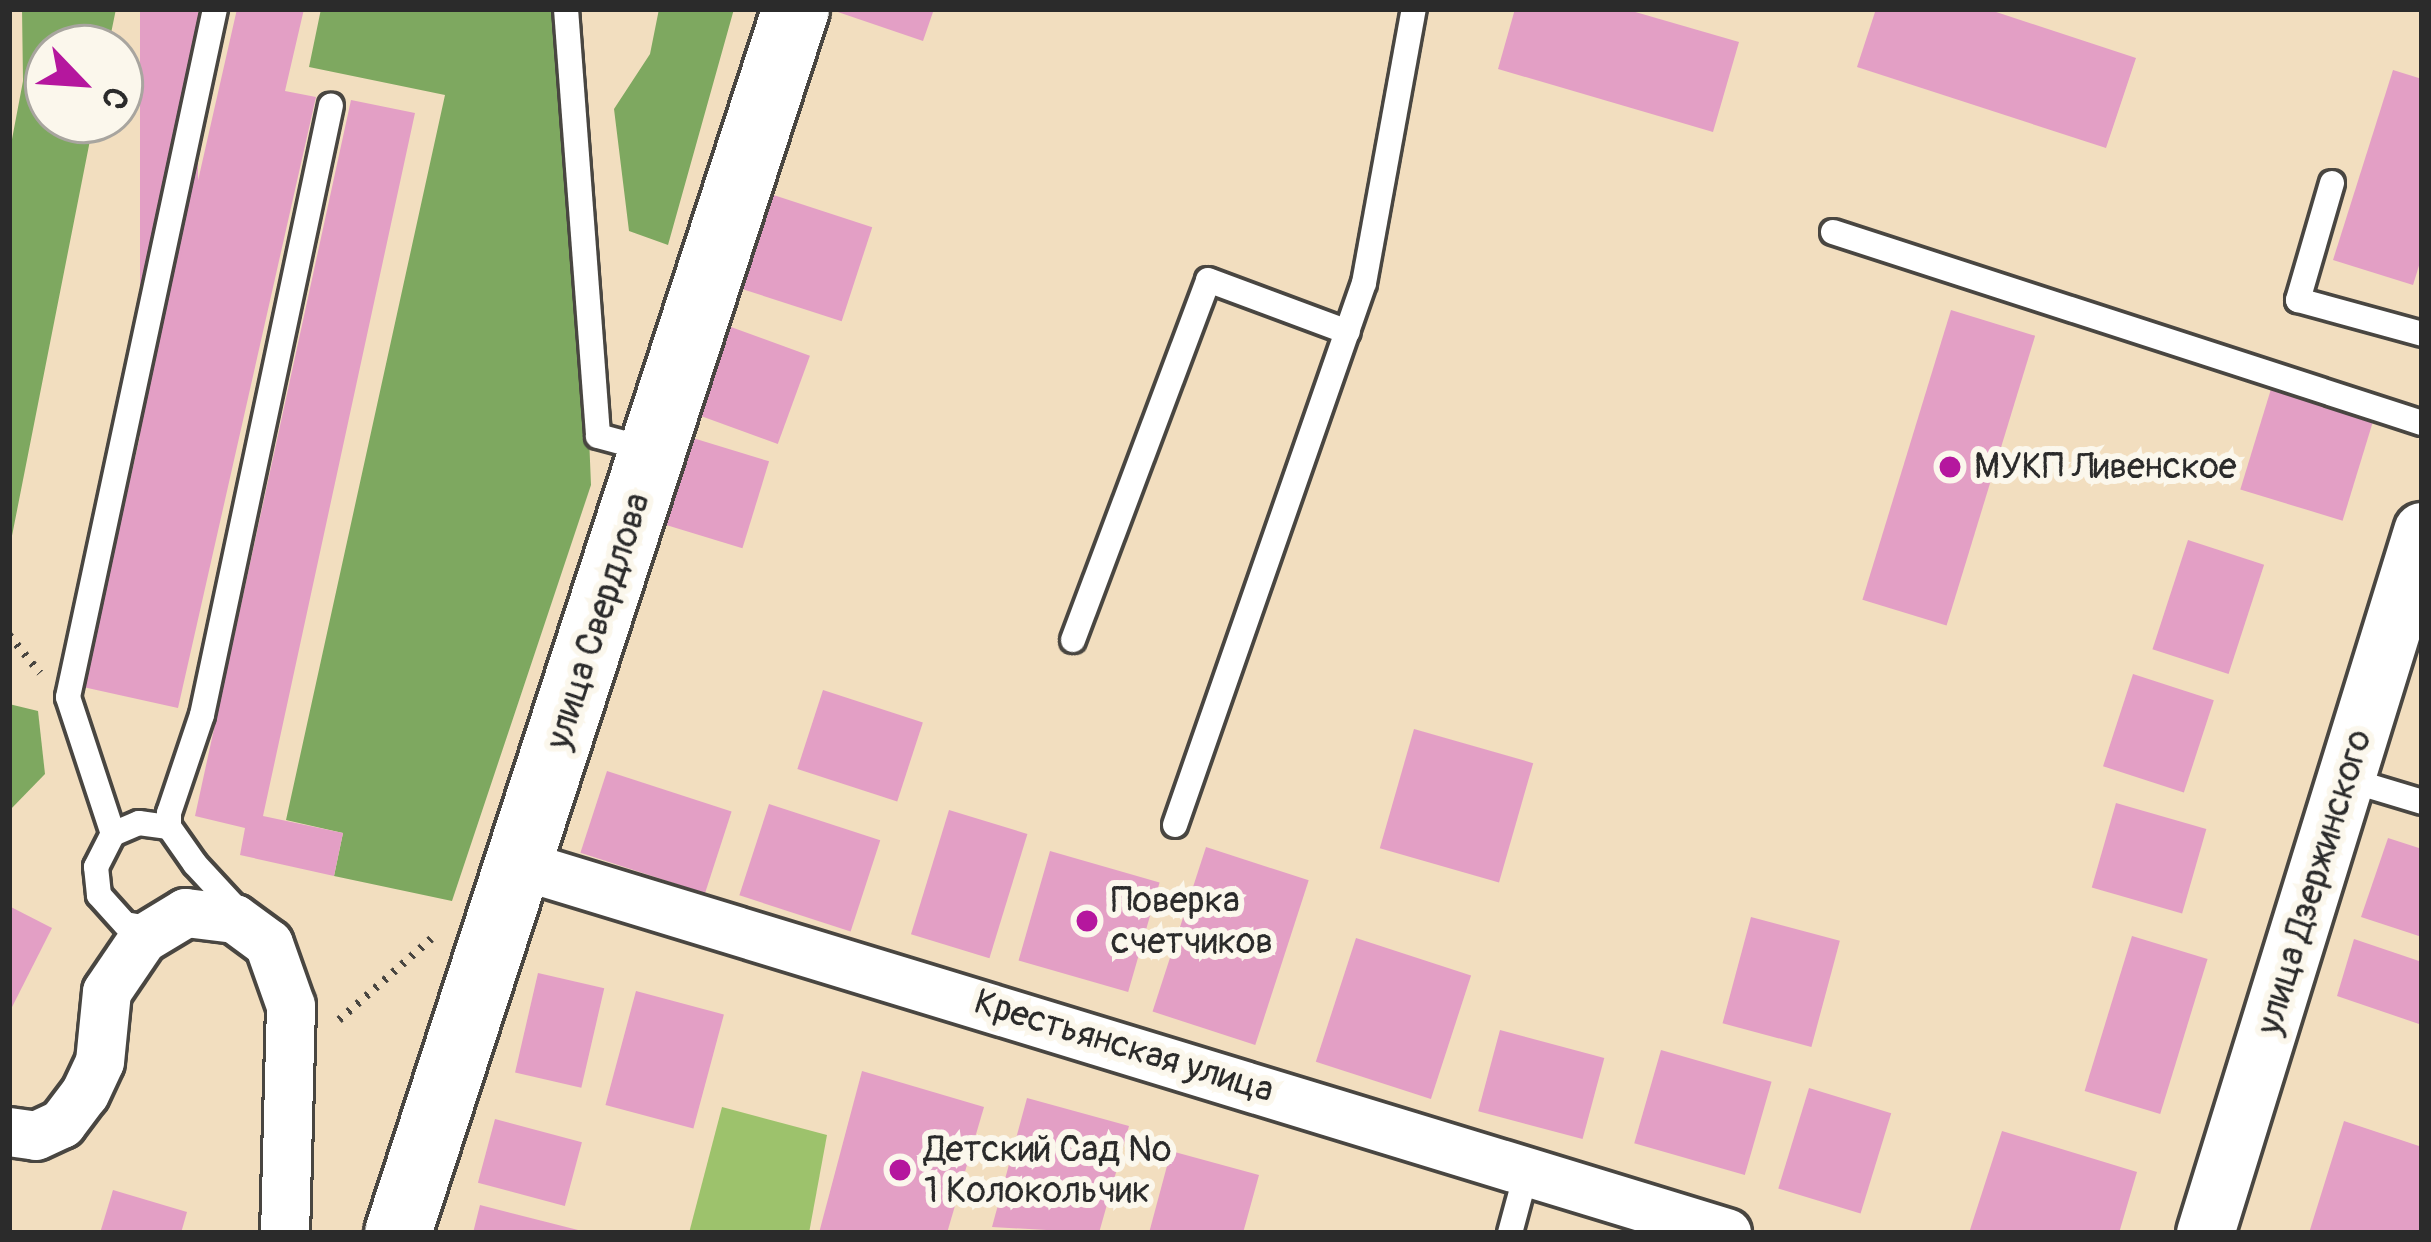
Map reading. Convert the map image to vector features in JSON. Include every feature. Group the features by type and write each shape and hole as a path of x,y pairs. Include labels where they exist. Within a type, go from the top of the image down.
{"main road":[{"name":"улица Свердлова","path":"398,1233 796,9"}],"street":[{"name":"улица Дзержинского","path":"2205,1233 2422,530"},
{"name":"Крестьянская улица","path":"520,865 1727,1233"},
{"path":"9,1132 36,1136 62,1124 85,1094 100,1062 107,992 171,921 235,919 269,944 291,1006 285,1233"}],"lane":[{"path":"113,835 68,697 215,9"},
{"path":"566,9 598,436 652,451"},
{"path":"1175,825 1364,283 1414,9"},
{"path":"269,944 195,864 169,827 172,796 189,772 202,716 331,106"},
{"path":"2332,183 2298,299 2422,334"},
{"path":"1833,232 2422,423"},
{"path":"1073,640 1208,280 1348,332"},
{"path":"2346,779 2422,802"},
{"path":"169,827 139,823 113,835 99,858 99,895 125,924 171,921 195,864"},
{"path":"1510,1233 1527,1170"}],"path":[{"path":"289,1069 451,924"}],"green space":[{"path":"22,9 116,9 113,24 24,24 24,144 89,144 9,551 9,155 23,81"},
{"path":"321,9 558,9 581,243 591,485 452,901 334,876 343,833 286,820 445,95 309,67"},
{"path":"659,9 734,9 668,245 629,231 614,109 650,54"},
{"path":"9,704 38,711 45,774 9,811"},
{"path":"722,1107 827,1135 809,1233 689,1233"}],"building":[{"path":"140,9 198,9 198,609 140,609 144,24 140,24"},
{"path":"237,9 304,9 285,91 316,97 178,708 83,687"},
{"path":"829,9 934,9 923,41"},
{"path":"1515,9 1625,9 1739,42 1713,132 1498,69"},
{"path":"1876,9 1987,9 2136,58 2106,148 1857,67"},
{"path":"2393,70 2422,79 2422,256 2413,285 2333,260"},
{"path":"351,100 415,113 263,816 343,833 334,876 240,855 245,828 195,816"},
{"path":"761,191 872,227 842,321 730,285"},
{"name":"МУКП Ливенское","path":"1951,310 2035,336 1947,625 1862,600"},
{"path":"731,327 810,356 778,444 699,415"},
{"path":"2271,389 2373,420 2343,521 2240,489"},
{"path":"683,435 769,461 742,548 656,522"},
{"path":"2188,540 2264,565 2229,674 2152,649"},
{"path":"2133,674 2214,700 2184,793 2103,766"},
{"path":"823,690 923,722 897,801 797,769"},
{"path":"1414,729 1533,763 1499,882 1380,848"},
{"path":"607,771 732,811 705,893 580,853"},
{"path":"2116,803 2206,829 2182,914 2092,888"},
{"path":"769,804 880,840 851,931 739,895"},
{"path":"949,810 1027,834 989,958 911,934"},
{"path":"2388,838 2422,849 2422,937 2361,917"},
{"path":"1206,847 1309,880 1255,1045 1153,1012"},
{"name":"Поверка счетчиков","path":"1050,851 1160,882 1128,992 1019,961"},
{"path":"9,906 52,928 9,1013"},
{"path":"1751,917 1840,941 1811,1047 1723,1023"},
{"path":"2132,936 2208,959 2160,1114 2085,1091"},
{"path":"1356,938 1471,975 1431,1099 1316,1062"},
{"path":"2354,939 2422,962 2422,1025 2337,996"},
{"path":"538,973 604,988 581,1088 515,1072"},
{"path":"636,991 724,1015 693,1129 605,1105"},
{"path":"1500,1030 1604,1058 1583,1139 1478,1111"},
{"path":"1661,1050 1772,1082 1745,1175 1634,1143"},
{"name":"Детский Сад № 1 Колокольчик","path":"862,1071 984,1107 947,1233 819,1233"},
{"path":"1809,1088 1891,1113 1861,1214 1778,1188"},
{"path":"1027,1098 1129,1126 1099,1233 992,1227"},
{"path":"495,1119 582,1142 565,1206 478,1183"},
{"path":"2344,1121 2422,1147 2422,1233 2309,1233"},
{"path":"2002,1131 2137,1172 2119,1233 1969,1233"},
{"path":"1171,1151 1259,1175 1243,1233 1149,1233"},
{"path":"113,1190 187,1212 181,1233 100,1233"},
{"path":"480,1205 582,1231 582,1233 473,1233"}],"place":[{"name":"МУКП Ливенское","path":"1950,467"},
{"name":"Поверка счетчиков","path":"1087,921"},
{"name":"Детский Сад № 1 Колокольчик","path":"900,1170"}]}
